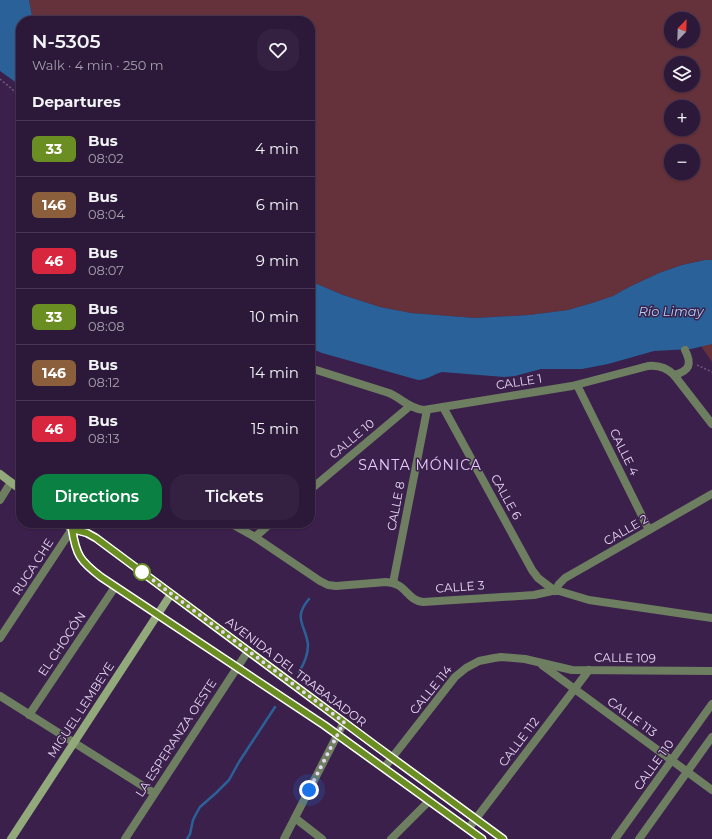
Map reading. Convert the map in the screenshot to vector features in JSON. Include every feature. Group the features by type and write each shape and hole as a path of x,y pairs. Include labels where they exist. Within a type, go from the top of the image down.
{"street":[{"path":"674,375 680,374 686,370 689,365 685,350"},
{"name":"CALLE 1","path":"315,370 392,394 410,406 417,409 427,410 577,385 652,366 664,368 674,375 712,424"},
{"name":"CALLE 4","path":"577,385 649,530"},
{"name":"CALLE 10","path":"315,486 410,406"},
{"name":"CALLE 6","path":"443,407 532,570 538,578 555,590"},
{"name":"CALLE 8","path":"393,583 427,410"},
{"path":"0,474 16,486"},
{"path":"0,500 11,482"},
{"name":"CALLE 2","path":"555,590 565,578 712,494"},
{"path":"239,528 255,537 320,581 328,584 336,586 386,582 393,583"},
{"path":"255,537 265,528"},
{"name":"AVENIDA DEL TRABAJADOR","path":"478,838 468,829 338,734 94,572 82,560 77,552 74,545 72,529 93,536 503,839"},
{"name":"RUCA CHE","path":"0,638 72,529"},
{"name":"CALLE 3","path":"393,583 403,588 415,599 423,602 534,594 555,590 589,600 712,618"},
{"name":"EL CHOCÓN","path":"29,715 115,586"},
{"name":"MIGUEL LEMBEYE","path":"11,839 172,594"},
{"name":"LA ESPERANZA OESTE","path":"124,839 248,650"},
{"name":"CALLE 114","path":"384,768 455,677 466,668 480,661 501,657 538,662"},
{"name":"CALLE 109","path":"538,662 564,668 589,670 712,671"},
{"name":"CALLE 113","path":"538,662 712,790"},
{"name":"CALLE 112","path":"468,829 589,670"},
{"path":"0,696 154,793"},
{"name":"CALLE 110","path":"615,839 712,704"},
{"path":"284,839 344,722"},
{"path":"639,839 712,737"},
{"path":"391,839 429,801"},
{"path":"295,818 322,839"}],"path":[{"path":"0,79 16,94"},
{"path":"689,362 712,372"}],"shaded area":[{"path":"29,0 712,0 712,260 682,265 659,273 613,296 568,310 530,315 475,318 411,313 380,307 343,295 315,283 315,16 32,16"},
{"path":"712,344 712,362 701,346"}],"water":[{"path":"0,0 29,0 32,16 16,16 16,82 0,71"},
{"name":"Río Limay","path":"712,260 712,344 691,349 654,351 608,364 582,369 541,369 515,376 504,377 442,372 418,380 315,350 315,283 343,295 380,307 411,313 475,318 529,315 568,310 613,296 659,273 682,265"}],"waterway":[{"path":"299,672 303,666 308,645 301,622 301,612 309,599"},
{"path":"187,839 190,834 193,820 200,807 229,780 275,707"}],"bus line":[{"name":"33","path":"482,839 324,725 101,577 87,566 77,552 74,545 72,529 87,533 96,538 503,839"}],"district":[{"name":"SANTA MÓNICA","path":"420,465"}],"route":[{"path":"142,572 344,722 309,790"}]}
